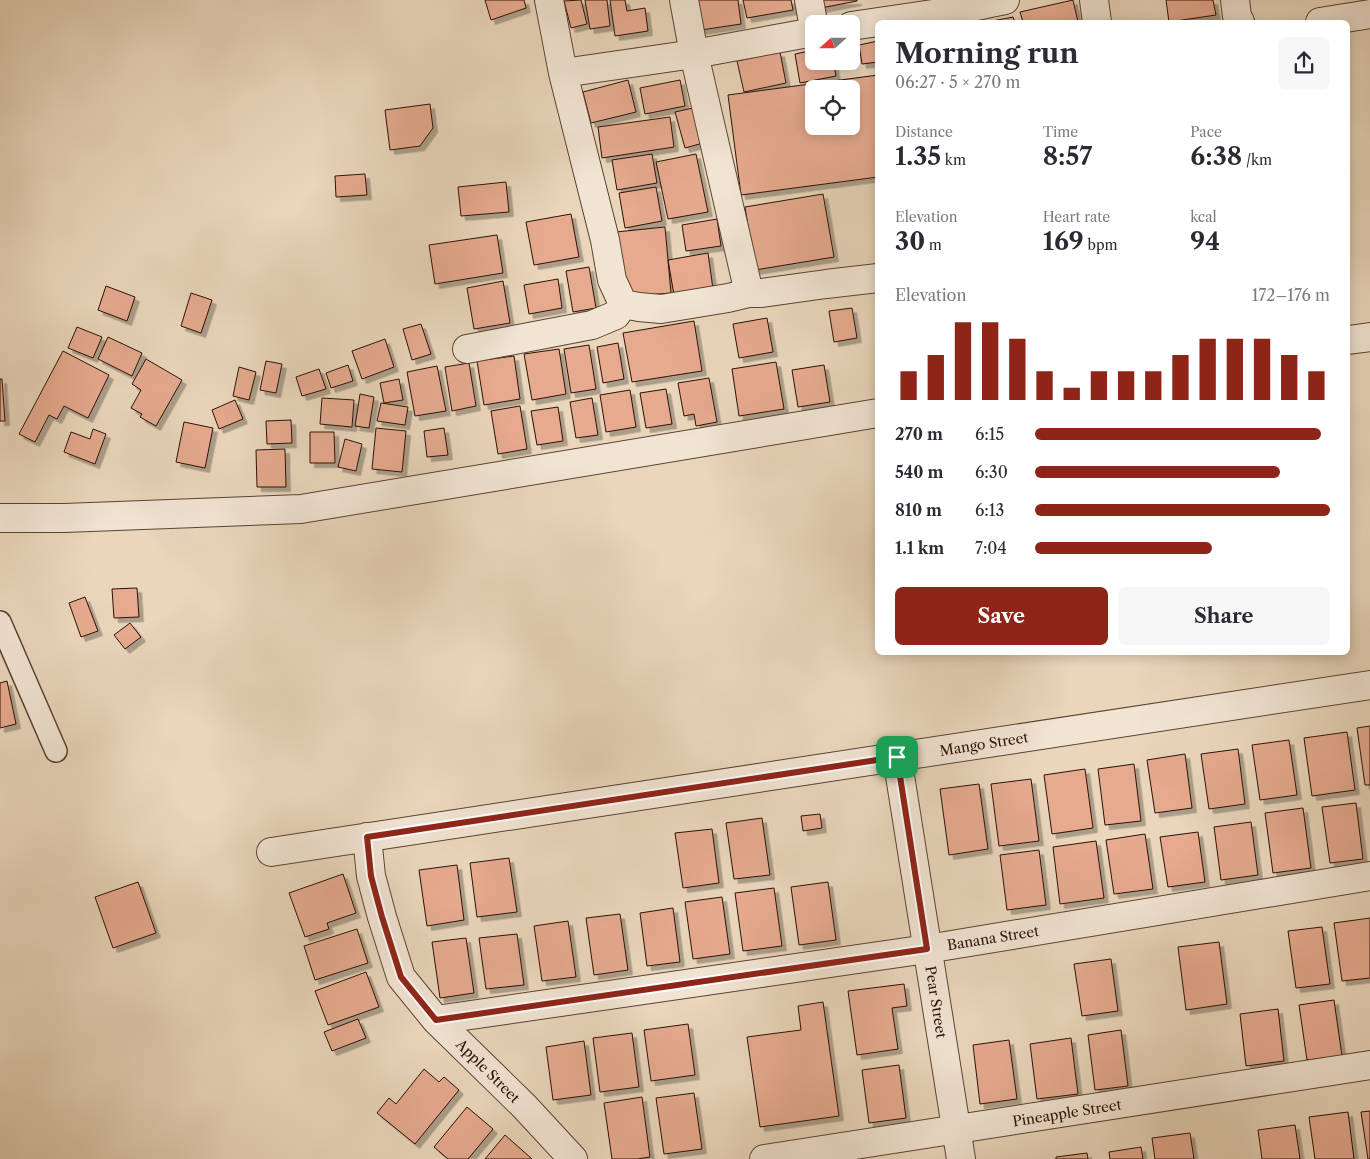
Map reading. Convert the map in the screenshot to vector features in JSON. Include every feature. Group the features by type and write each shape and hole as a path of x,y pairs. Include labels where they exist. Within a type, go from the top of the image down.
{"street":[{"path":"549,0 563,73 605,240 612,280 623,304"},
{"path":"684,0 694,54 749,293"},
{"path":"809,0 812,15"},
{"path":"892,20 946,12 1005,0"},
{"path":"1094,0 1097,20"},
{"path":"1235,0 1239,20"},
{"path":"1332,20 1370,14"},
{"path":"860,25 875,22"},
{"path":"563,73 694,54 805,32"},
{"path":"623,304 638,308 661,309 749,293 762,293 875,278"},
{"path":"467,349 592,325 616,315 623,304"},
{"path":"1350,340 1370,337"},
{"path":"0,518 301,509 875,413"},
{"name":"Mango Street","path":"271,852 1370,685"},
{"name":"Pear Street","path":"897,757 961,1159"},
{"name":"Apple Street","path":"367,837 371,876 401,977 436,1020 524,1106 573,1159"},
{"name":"Banana Street","path":"436,1020 927,949 1370,876"},
{"name":"Pineapple Street","path":"764,1159 1370,1065"}],"lane":[{"path":"0,622 56,751"}],"building":[{"path":"485,0 524,0 526,8 491,20"},
{"path":"581,0 587,24 571,28 564,1"},
{"path":"585,0 607,0 610,26 590,29"},
{"path":"610,0 625,0 627,11 645,8 648,31 615,36"},
{"path":"696,0 738,0 741,24 701,30"},
{"path":"743,0 791,0 793,10 747,18"},
{"path":"819,0 857,0 857,1 821,8"},
{"path":"1073,0 1078,20 1022,20 1020,12"},
{"path":"1166,0 1213,0 1216,15 1169,20"},
{"path":"1013,17 1014,20 997,20"},
{"path":"875,42 875,62 862,64 860,45"},
{"path":"780,52 786,83 744,92 737,61"},
{"path":"805,52 805,70 835,70 836,76 805,80 805,82 800,83 795,54"},
{"path":"875,75 875,177 741,195 728,95 805,85 805,135 860,135 860,80 840,80"},
{"path":"628,80 636,112 591,123 583,92"},
{"path":"680,80 685,106 645,114 640,88"},
{"path":"430,104 433,128 420,146 390,150 385,110"},
{"path":"693,108 703,143 685,148 675,112"},
{"path":"670,117 674,147 602,158 598,127"},
{"path":"652,154 657,183 617,190 612,160"},
{"path":"696,154 708,212 668,219 656,162"},
{"path":"365,174 367,195 336,197 335,176"},
{"path":"506,182 509,212 461,216 458,187"},
{"path":"656,187 662,221 625,228 619,193"},
{"path":"823,194 834,257 755,270 745,207"},
{"path":"571,214 579,257 534,265 526,222"},
{"path":"717,219 721,246 686,251 682,225"},
{"path":"665,227 671,293 621,297 616,232"},
{"path":"497,235 503,273 435,284 429,245"},
{"path":"708,253 713,289 674,295 668,260"},
{"path":"589,267 596,308 573,312 566,271"},
{"path":"558,279 562,308 529,314 524,285"},
{"path":"503,281 510,323 474,329 467,288"},
{"path":"106,286 135,297 127,321 98,310"},
{"path":"191,293 212,300 201,333 181,326"},
{"path":"852,308 857,338 834,342 829,311"},
{"path":"767,318 773,352 739,358 733,324"},
{"path":"694,321 702,371 632,382 623,333"},
{"path":"421,324 431,354 412,360 403,329"},
{"path":"77,327 102,337 93,358 68,348"},
{"path":"108,337 142,353 132,376 98,359"},
{"path":"385,339 394,367 362,379 352,351"},
{"path":"618,343 624,379 603,383 597,347"},
{"path":"589,345 596,389 571,393 564,349"},
{"path":"559,349 566,394 532,400 524,354"},
{"path":"63,351 109,375 88,418 64,406 57,419 49,415 35,442 19,434"},
{"path":"514,356 520,399 484,405 477,361"},
{"path":"146,359 182,380 156,426 140,417 142,414 131,408 141,390 132,384"},
{"path":"266,361 282,364 276,393 260,390"},
{"path":"776,362 784,409 739,416 732,369"},
{"path":"469,363 476,406 452,411 445,367"},
{"path":"348,365 353,381 331,388 326,373"},
{"path":"824,365 830,402 798,407 792,370"},
{"path":"437,366 446,411 415,416 407,372"},
{"path":"239,367 256,372 249,400 233,396"},
{"path":"319,369 326,389 302,396 296,377"},
{"path":"709,378 717,422 696,426 694,414 684,416 678,383"},
{"path":"0,379 2,379 5,421 0,421"},
{"path":"399,379 403,400 384,403 380,383"},
{"path":"666,389 672,424 646,428 640,393"},
{"path":"630,390 636,427 606,432 600,395"},
{"path":"360,394 374,397 369,428 355,426"},
{"path":"322,398 354,400 352,427 320,424"},
{"path":"592,398 598,435 576,438 570,402"},
{"path":"235,400 243,419 219,429 212,410"},
{"path":"381,403 408,407 405,425 377,421"},
{"path":"520,406 527,449 498,454 491,411"},
{"path":"558,407 563,441 537,445 531,411"},
{"path":"291,420 292,443 267,444 266,421"},
{"path":"184,422 213,428 205,468 176,462"},
{"path":"376,428 406,431 402,472 372,469"},
{"path":"444,428 448,455 427,457 424,431"},
{"path":"93,429 106,434 95,464 64,452 71,432 90,439"},
{"path":"310,432 334,432 335,463 310,463"},
{"path":"345,439 362,444 356,471 338,467"},
{"path":"285,449 286,487 257,487 256,450"},
{"path":"137,588 139,617 114,618 112,589"},
{"path":"85,597 98,631 81,637 69,603"},
{"path":"130,623 141,637 125,649 114,635"},
{"path":"7,681 16,724 0,728 0,683"},
{"path":"1370,726 1370,785 1365,785 1357,728"},
{"path":"1347,732 1355,790 1312,796 1304,738"},
{"path":"1289,740 1297,795 1260,800 1252,745"},
{"path":"1238,749 1245,804 1209,809 1201,754"},
{"path":"1185,754 1192,808 1155,813 1147,760"},
{"path":"1134,764 1141,821 1105,825 1098,769"},
{"path":"1085,769 1093,828 1052,834 1044,775"},
{"path":"1031,779 1039,841 999,846 991,784"},
{"path":"979,784 988,849 949,855 940,789"},
{"path":"1356,803 1363,859 1330,863 1322,807"},
{"path":"1303,808 1311,868 1273,873 1265,813"},
{"path":"820,814 822,828 803,831 801,816"},
{"path":"762,818 770,875 734,879 726,823"},
{"path":"1251,822 1258,875 1221,880 1214,827"},
{"path":"712,829 719,883 683,888 675,833"},
{"path":"1198,832 1205,882 1168,887 1160,837"},
{"path":"1145,834 1153,889 1114,894 1106,840"},
{"path":"1096,841 1104,898 1060,904 1053,847"},
{"path":"1039,850 1046,905 1007,910 1000,855"},
{"path":"509,858 517,912 477,917 470,863"},
{"path":"457,865 464,920 427,926 419,870"},
{"path":"343,874 356,913 327,923 329,929 305,937 289,893"},
{"path":"138,882 156,933 113,948 95,897"},
{"path":"828,882 836,940 799,945 791,887"},
{"path":"774,888 782,946 743,951 735,893"},
{"path":"722,897 730,954 693,959 685,902"},
{"path":"673,908 680,962 647,966 640,913"},
{"path":"620,914 628,970 594,975 586,918"},
{"path":"1370,918 1370,978 1342,981 1334,923"},
{"path":"568,921 576,977 542,981 534,926"},
{"path":"1322,927 1330,984 1296,988 1288,931"},
{"path":"357,929 368,963 315,980 304,946"},
{"path":"517,934 524,985 486,989 479,938"},
{"path":"466,938 474,993 440,998 432,942"},
{"path":"1219,942 1227,1004 1186,1010 1178,947"},
{"path":"1111,959 1118,1011 1082,1016 1074,964"},
{"path":"366,972 379,1007 328,1025 315,991"},
{"path":"904,984 907,1006 892,1008 898,1049 857,1055 848,991"},
{"path":"1334,1000 1342,1056 1307,1060 1299,1005"},
{"path":"823,1002 839,1116 760,1127 747,1037 801,1030 798,1006"},
{"path":"1278,1009 1284,1061 1246,1066 1240,1014"},
{"path":"358,1019 366,1038 332,1051 324,1032"},
{"path":"688,1024 695,1075 651,1081 644,1030"},
{"path":"1121,1030 1128,1086 1095,1090 1088,1035"},
{"path":"632,1033 639,1087 600,1092 593,1038"},
{"path":"1071,1038 1078,1094 1037,1099 1030,1044"},
{"path":"1009,1040 1017,1099 980,1104 973,1045"},
{"path":"584,1041 591,1095 553,1100 546,1047"},
{"path":"899,1065 906,1118 869,1123 862,1070"},
{"path":"424,1069 439,1082 444,1077 459,1090 415,1144 377,1113 389,1098 396,1104"},
{"path":"694,1093 702,1149 664,1154 656,1098"},
{"path":"642,1097 650,1157 612,1159 604,1103"},
{"path":"467,1107 493,1129 468,1159 448,1159 434,1147"},
{"path":"1370,1111 1370,1159 1368,1159 1361,1112"},
{"path":"1348,1112 1354,1159 1315,1159 1309,1117"},
{"path":"1295,1125 1300,1159 1262,1159 1258,1130"},
{"path":"1190,1133 1194,1159 1155,1159 1152,1138"},
{"path":"505,1135 532,1159 485,1159"},
{"path":"1141,1147 1143,1159 1110,1159 1109,1152"},
{"path":"1087,1153 1088,1159 1056,1159 1056,1157"}],"route":[{"path":"897,757 927,949 436,1020 401,977 371,876 367,837 897,757"}]}
